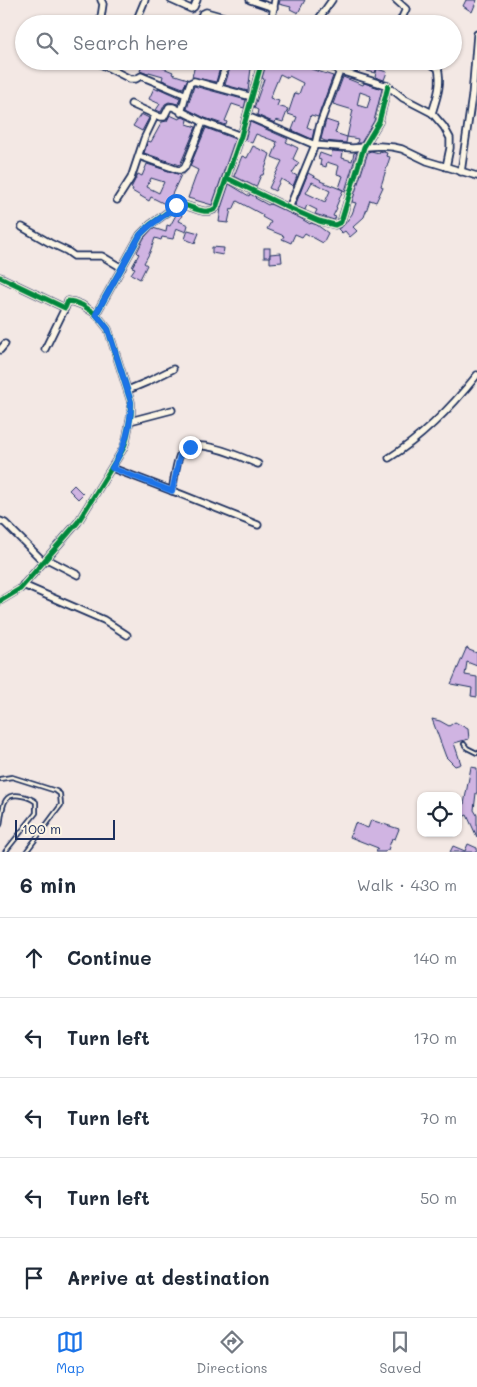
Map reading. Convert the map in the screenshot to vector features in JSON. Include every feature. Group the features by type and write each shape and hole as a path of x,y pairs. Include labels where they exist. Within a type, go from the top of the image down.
{"street":[{"path":"101,15 102,0"},
{"path":"139,15 145,0"},
{"path":"172,0 191,9 197,0"},
{"path":"250,0 274,8"},
{"path":"272,15 275,0"},
{"path":"321,15 332,0"},
{"path":"396,0 406,9 403,15"},
{"path":"202,15 206,12 217,15"},
{"path":"461,172 472,96 477,34"},
{"path":"112,70 130,79 136,79 141,76 186,94"},
{"path":"219,87 224,70"},
{"path":"96,314 144,230 177,204 205,211 214,210 242,136 260,70"},
{"path":"432,112 440,86 438,70"},
{"path":"289,208 314,146 320,124 340,71 388,86 403,98 432,112 450,138 446,167"},
{"path":"181,112 192,81 252,97"},
{"path":"227,178 289,208 333,225 341,223 364,147 379,122 388,86"},
{"path":"131,104 155,116 164,117 170,107 203,122 242,136"},
{"path":"117,200 130,178 146,133 155,116"},
{"path":"246,116 314,146 352,148 380,146 402,150 446,167 477,176"},
{"path":"139,156 182,170 185,167 203,122"},
{"path":"22,227 74,256 102,256 122,268"},
{"path":"0,277 65,308"},
{"path":"2,598 15,593 23,585 78,522 123,449 130,421 131,402 128,390 108,329 96,314 74,302 68,302 45,349"},
{"path":"0,350 4,344"},
{"path":"128,390 173,369"},
{"path":"389,458 411,444 446,413 477,375"},
{"path":"130,421 172,410"},
{"path":"172,491 180,455 190,447 202,446 220,449 258,464"},
{"path":"112,468 258,525"},
{"path":"0,521 45,561 78,575"},
{"path":"23,585 104,620 127,635"}],"lane":[{"path":"464,744 467,748 477,753"},
{"path":"0,779 12,777 60,794 61,805 26,852"},
{"path":"0,825 5,800 9,796 16,794 31,798 36,802 36,813 5,852"}],"building":[{"path":"280,0 305,0 298,13 290,9 291,7 279,4"},
{"path":"466,0 477,0 472,12 463,6"},
{"path":"168,70 173,72 172,74 188,79 183,88 162,80 163,76 140,71"},
{"path":"194,70 219,70 216,82 192,77"},
{"path":"229,70 251,70 248,91 225,85"},
{"path":"264,70 314,70 333,76 318,117 311,115 307,127 314,130 312,139 292,130 297,117 288,114 295,93 299,94 303,83 280,74 270,98 279,101 277,106 288,109 283,122 276,120 275,123 257,115 258,110 254,108 264,79 262,78"},
{"path":"368,70 376,70 375,73"},
{"path":"377,70 387,72 384,80 375,77"},
{"path":"343,77 363,85 364,83 382,89 374,121 361,143 357,143 358,139 347,137 353,110 333,104","holes":["360,92 371,96 367,108 357,105"]},
{"path":"194,86 246,100 244,108 232,104 225,121 227,122 226,125 205,118 187,109"},
{"path":"154,88 180,98 178,104 169,102 165,104 161,112 156,110 160,104 149,99"},
{"path":"141,114 149,118 142,131 133,126"},
{"path":"170,115 179,119 183,117 188,120 187,124 196,127 180,165 144,153 148,141 151,142 162,122 167,121"},
{"path":"326,120 338,124 335,133 347,137 346,143 321,139"},
{"path":"250,122 288,139 286,142 298,148 293,159 299,163 292,173 297,176 293,186 281,179 275,191 269,188 282,161 272,157 277,142 256,134 252,143 245,140"},
{"path":"206,128 235,139 212,205 188,198 198,170 190,166"},
{"path":"253,146 270,154 263,175 261,175 256,187 234,176 242,156 247,158"},
{"path":"332,151 343,152 342,158 352,161 354,153 357,152 345,191 339,188 343,176 337,174 339,166 327,162 326,167 320,165 321,160 318,159 320,153 331,157"},
{"path":"368,152 387,153 386,156 390,157 381,186 383,187 376,202 370,200 364,217 353,227 357,231 350,237 345,231 342,233 338,229 344,225 352,214 356,203 352,202"},
{"path":"147,164 181,175 167,205 151,197 149,201 132,191 133,189 131,188 138,174 142,176","holes":["151,178 164,182 159,193 147,187"]},
{"path":"308,173 320,181 343,190 333,216 336,217 334,220 315,214 317,210 307,205 305,210 295,206","holes":["312,182 330,191 325,202 306,193"]},
{"path":"229,184 268,205 270,204 310,224 317,225 328,233 323,243 305,233 302,237 295,234 291,243 282,239 284,236 267,229 271,222 262,217 263,215 237,201 233,210 231,209 228,223 219,222 221,208"},
{"path":"177,213 182,215 179,221 188,225 186,232 176,228 173,239 162,237 161,240 155,238 144,263 147,265 140,279 131,274 135,268 132,267 139,254 137,252 144,238 153,228 166,232 167,225 170,226"},
{"path":"188,230 199,233 195,243 185,239"},
{"path":"212,247 224,248 223,255 212,253"},
{"path":"264,248 270,248 270,257 264,257"},
{"path":"281,253 282,262 270,263 270,254"},
{"path":"74,485 83,494 78,499 69,490"},
{"path":"468,648 477,653 477,666 467,662 465,675 477,677 477,697 471,696 472,688 451,684"},
{"path":"432,719 449,726 455,722 468,729 469,739 454,743 461,764 455,766 446,757"},
{"path":"471,767 477,768 477,793 474,810 477,815 477,837 467,815 462,817 462,805 464,804"},
{"path":"371,820 399,829 395,839 392,838 388,850 385,852 376,852 378,848 350,837 355,823 368,828"},
{"path":"468,844 477,848 477,852 450,852 453,846 465,851"}],"cycle path":[{"path":"96,314 140,235 150,225 179,204 203,211 216,208 241,136 259,70"},
{"path":"227,178 319,221 335,225 341,222 364,147 379,122 388,86"},
{"path":"0,277 65,308 68,301 74,302 96,314 108,329 131,402 131,414 123,449 78,522 20,589 0,601"}],"route":[{"path":"176,205 140,235 96,314 108,329 131,402 131,414 126,441 112,468 172,491 180,455 190,447"}]}
